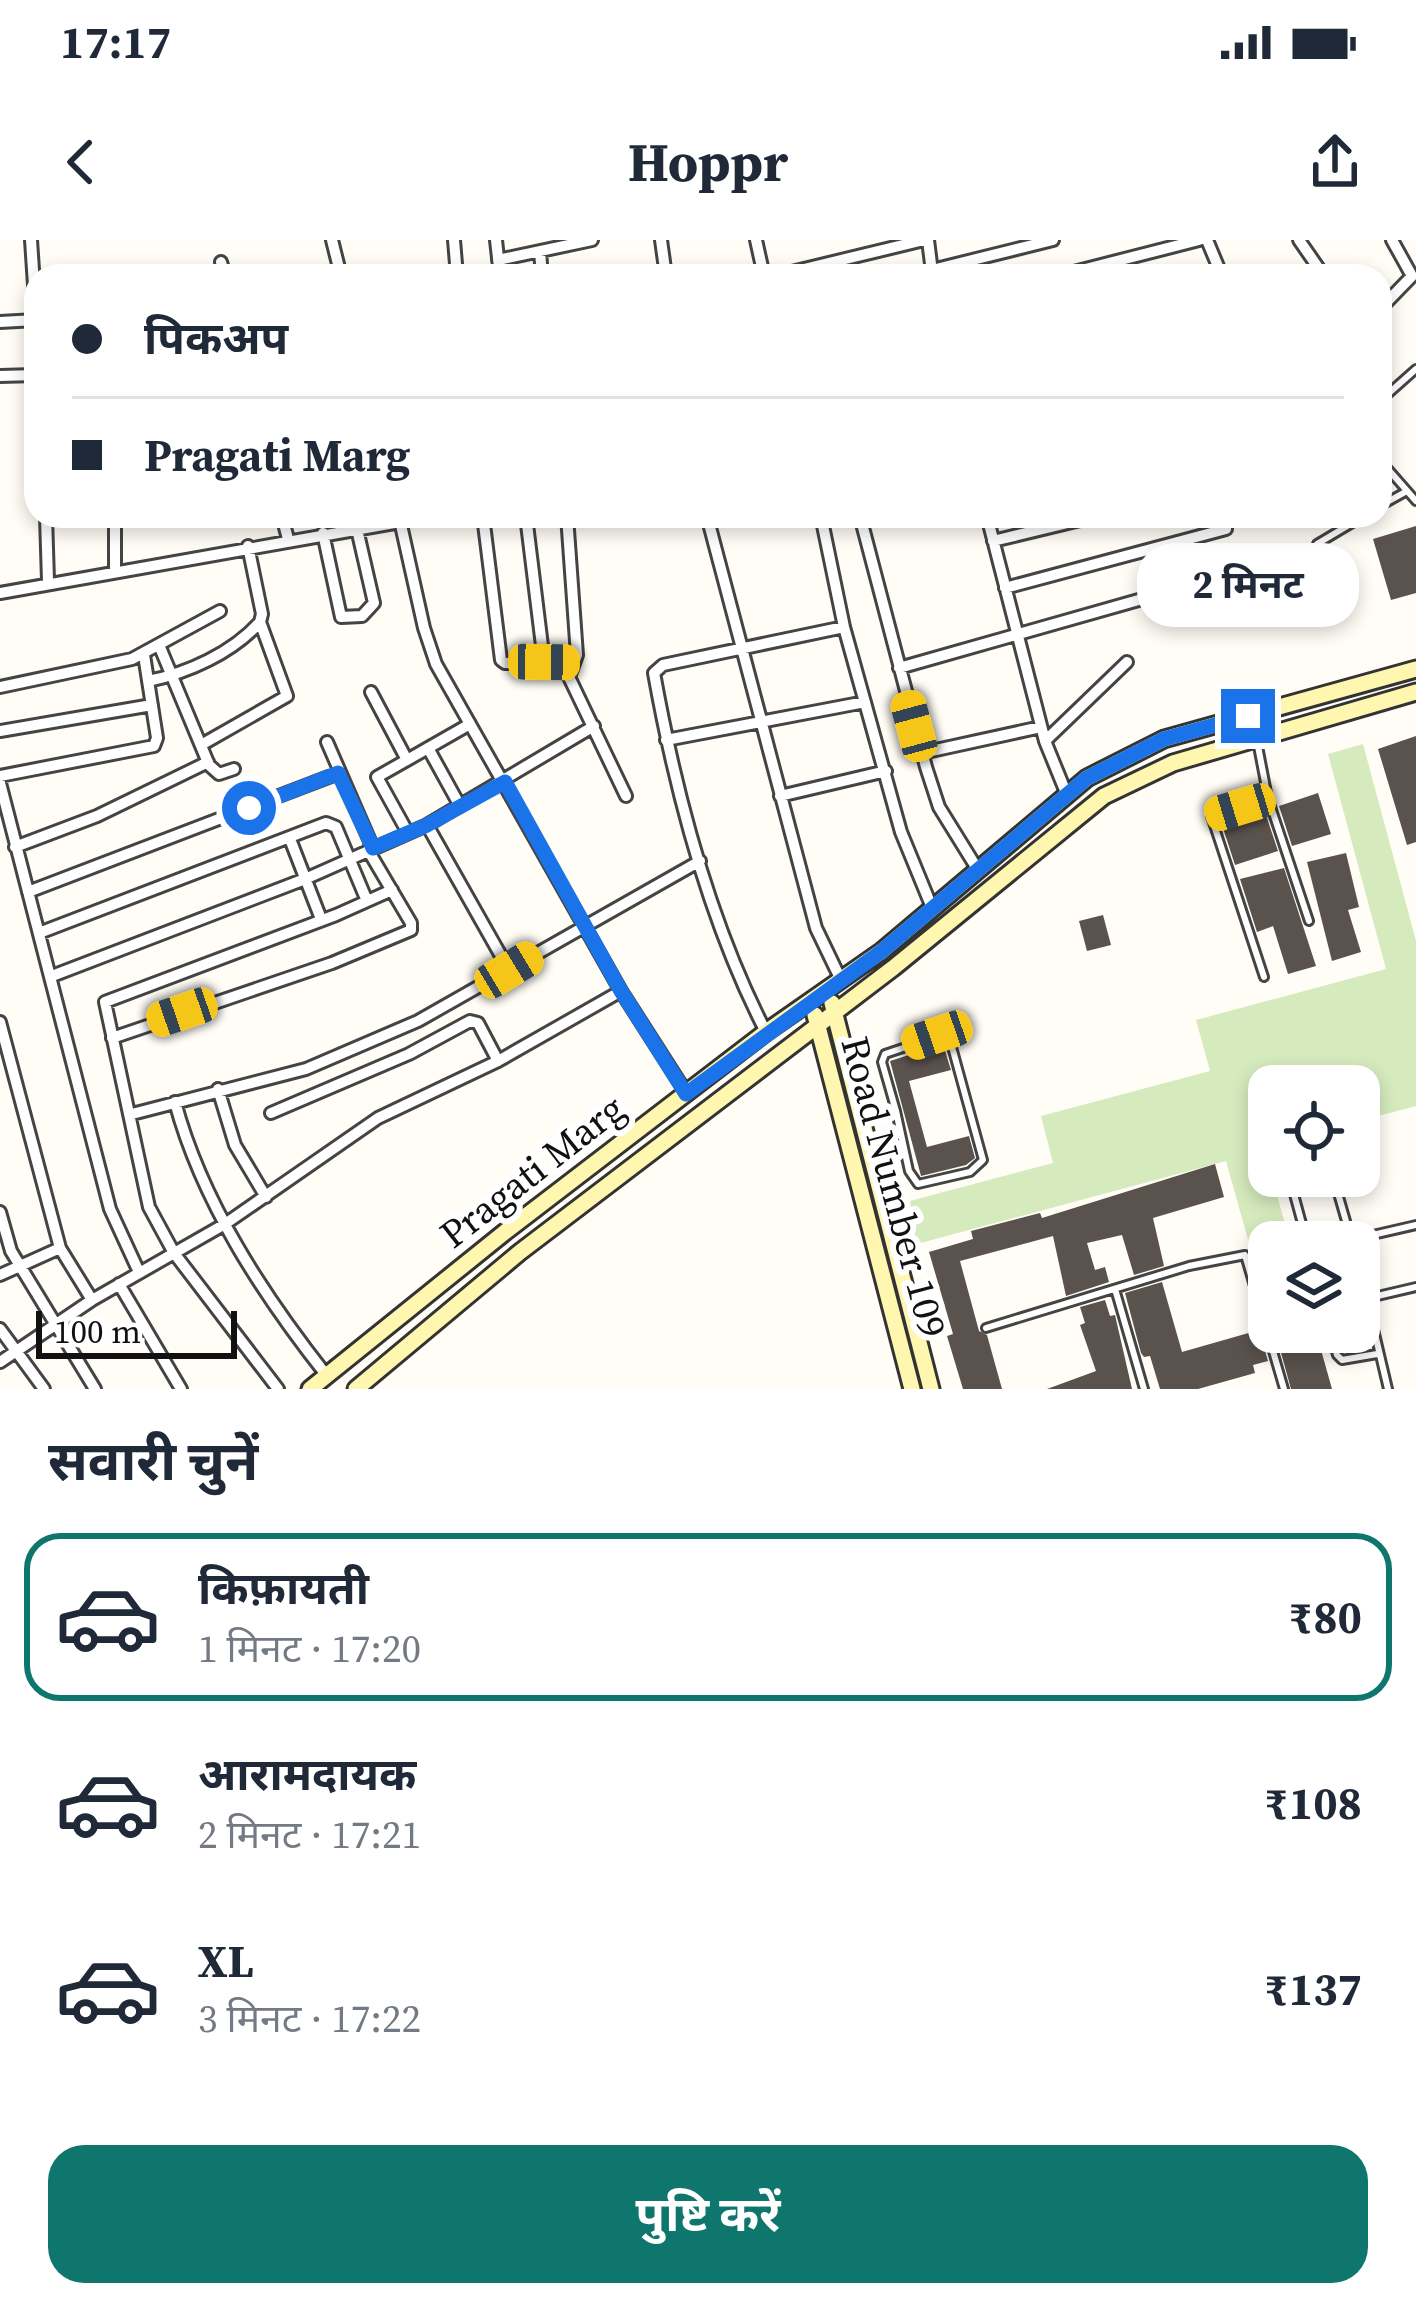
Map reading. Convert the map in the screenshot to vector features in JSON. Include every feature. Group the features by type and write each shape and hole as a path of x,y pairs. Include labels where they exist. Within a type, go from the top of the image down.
{"main road":[{"name":"Pragati Marg","path":"310,1389 505,1232 933,910 1087,778 1164,739 1416,669"},
{"name":"Pragati Marg","path":"356,1389 538,1238 893,968 1104,796 1172,763 1416,692"},
{"name":"Road Number 109","path":"834,984 834,1010 931,1389"},
{"name":"Road Number 109","path":"811,1001 912,1389"}],"street":[{"path":"496,240 498,264"},
{"path":"498,260 592,240"},
{"path":"825,264 926,240"},
{"path":"966,264 1053,240"},
{"path":"1106,264 1203,240"},
{"path":"1392,240 1412,276 1392,296"},
{"path":"540,251 541,264"},
{"path":"46,528 48,581"},
{"path":"115,528 115,570"},
{"path":"285,528 288,539"},
{"path":"0,593 338,528"},
{"path":"323,533 338,612 345,620 368,614 374,603 356,528"},
{"path":"402,528 436,664 621,991 686,1094"},
{"path":"484,528 499,655 505,663 574,663"},
{"path":"527,528 544,662"},
{"path":"568,528 577,655 568,677 626,796"},
{"path":"710,528 834,984"},
{"path":"823,528 844,627 908,855 933,910"},
{"path":"863,528 939,807 978,870"},
{"path":"990,528 1043,734 1067,795"},
{"path":"993,541 1047,528"},
{"path":"1005,588 1226,529"},
{"path":"201,745 285,699 260,622 248,546"},
{"path":"899,668 1188,586"},
{"path":"0,687 144,655 220,611"},
{"path":"148,681 205,662 260,622"},
{"path":"766,1032 743,988 700,862 666,740 654,673 657,667 844,627"},
{"path":"159,645 208,762 218,774 234,769"},
{"path":"139,1272 110,1209 0,780 148,749 157,738 144,655"},
{"path":"922,753 1043,734 1127,662"},
{"path":"371,692 406,760"},
{"path":"666,740 866,702"},
{"path":"0,731 152,704"},
{"path":"408,833 377,777 470,724"},
{"path":"52,976 305,879 427,825 594,726"},
{"path":"112,1038 409,932 411,922 371,849 327,742"},
{"path":"428,748 460,806"},
{"path":"15,847 97,816 208,762"},
{"path":"780,796 886,771"},
{"path":"28,892 338,773"},
{"path":"39,933 332,823 367,901"},
{"path":"427,825 509,970"},
{"path":"290,839 321,920"},
{"path":"132,1114 306,1069 418,1021 700,862"},
{"path":"278,1389 175,1253 149,1207 105,1007 109,998 392,890"},
{"path":"0,1362 119,1283 266,1198 378,1118 498,1061 621,991"},
{"path":"272,1113 409,1054 470,1021 478,1023 498,1061"},
{"path":"0,1022 60,1248 92,1300"},
{"path":"218,1089 235,1144 266,1198"},
{"path":"175,1102 201,1178 225,1224 291,1331 327,1376"},
{"path":"0,1211 11,1251 95,1389"},
{"path":"0,1275 60,1248"},
{"path":"119,1283 181,1389"},
{"path":"0,1329 44,1389"}],"lane":[{"path":"1392,390 1416,369"},
{"path":"1392,473 1416,501"},
{"path":"1392,499 1407,490"},
{"path":"1317,544 1344,528"},
{"path":"1257,741 1268,798 1309,921"},
{"path":"1264,977 1211,816 1268,798"},
{"path":"949,1036 983,1160 970,1172 918,1184 909,1171 896,1111 882,1061 885,1054 949,1036"},
{"path":"862,1121 896,1111"},
{"path":"1380,1234 1416,1225"},
{"path":"986,1328 1245,1255 1284,1389"},
{"path":"1380,1295 1416,1287"},
{"path":"1115,1288 1144,1389"},
{"path":"1335,1353 1342,1360 1377,1354 1388,1389"}],"green space":[{"path":"1363,744 1416,941 1416,1106 1380,1115 1380,1065 1248,1065 1248,1197 1278,1197 1284,1221 1248,1221 1248,1240 1226,1161 917,1244 906,1202 1053,1163 1041,1116 1210,1071 1196,1020 1386,969 1328,754"}],"building":[{"path":"1416,526 1416,593 1391,600 1373,539"},
{"path":"1416,736 1416,842 1407,845 1378,749"},
{"path":"1318,793 1331,834 1292,846 1279,806"},
{"path":"1265,812 1278,851 1235,865 1222,825"},
{"path":"1346,853 1359,907 1348,910 1361,952 1332,961 1307,862"},
{"path":"1284,868 1316,966 1288,974 1273,926 1257,932 1240,879"},
{"path":"1103,915 1111,945 1087,951 1079,921"},
{"path":"943,1044 951,1070 909,1081 927,1147 969,1136 975,1158 966,1165 921,1176 890,1061"},
{"path":"1215,1164 1224,1197 1153,1218 1164,1266 1134,1275 1122,1235 1087,1243 1095,1270 1105,1267 1109,1282 1066,1296 1053,1236 960,1261 979,1331 987,1335 1002,1389 963,1389 929,1252 973,1239 971,1231 1040,1213 1042,1218"},
{"path":"1162,1282 1182,1352 1248,1333 1248,1353 1266,1353 1268,1361 1253,1365 1255,1373 1198,1389 1160,1389 1150,1356 1141,1353 1125,1293"},
{"path":"1105,1300 1110,1316 1115,1315 1132,1389 1047,1389 1096,1371 1080,1325 1085,1323 1080,1307"},
{"path":"1281,1353 1322,1353 1332,1389 1291,1389"}],"route":[{"path":"249,808 338,773 373,848 505,782 621,991 686,1094 882,951 1087,778 1164,739 1248,716"}]}
